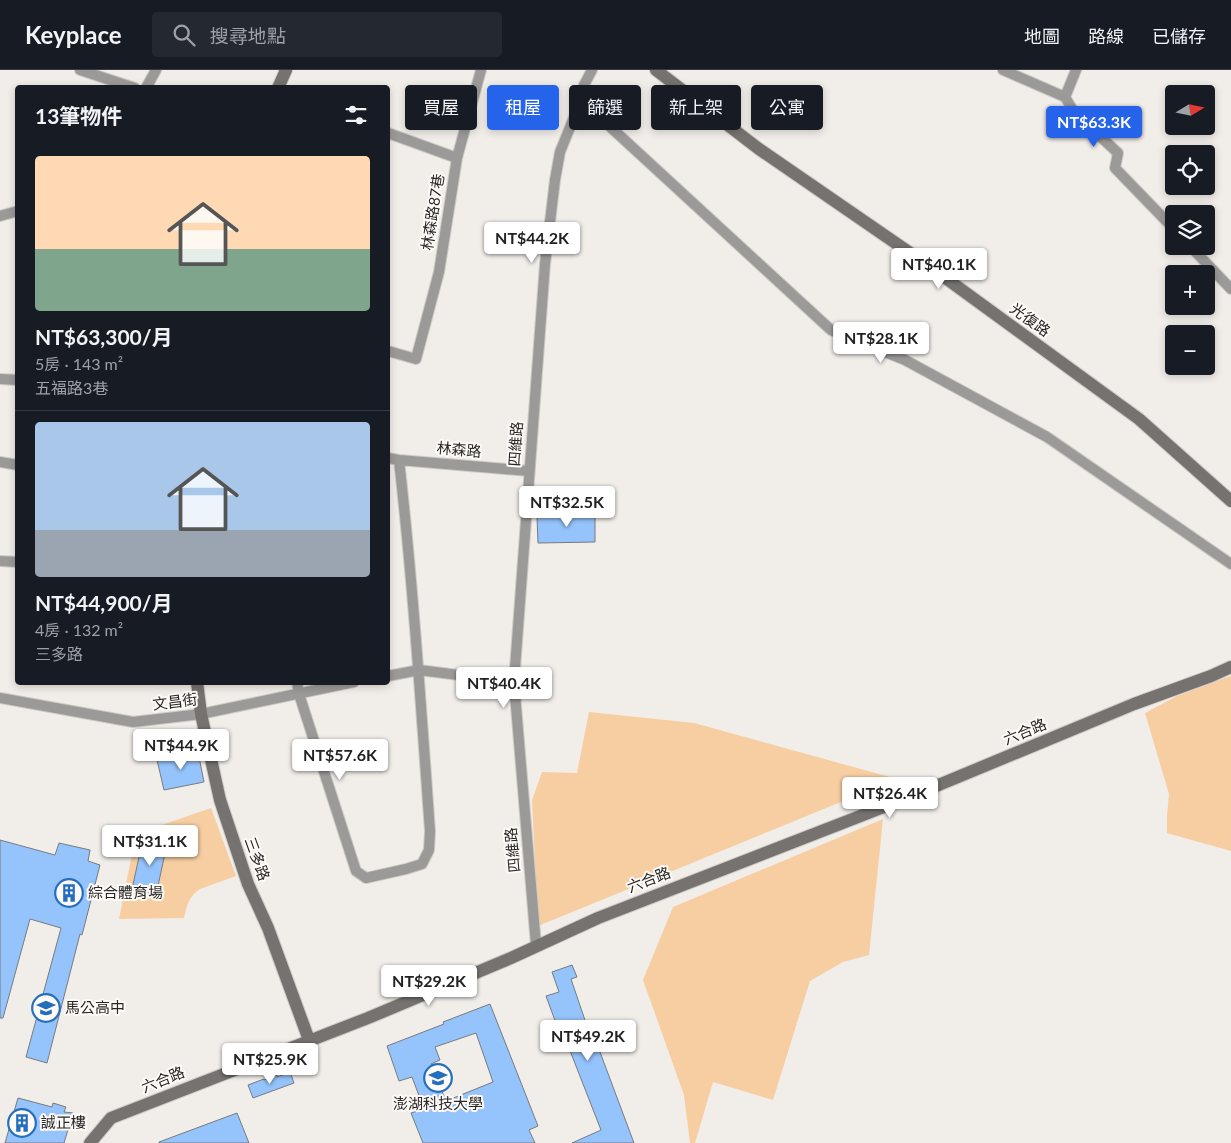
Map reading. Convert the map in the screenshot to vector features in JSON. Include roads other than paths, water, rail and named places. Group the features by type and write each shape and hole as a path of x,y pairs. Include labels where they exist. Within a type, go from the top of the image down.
{"street":[{"path":"80,70 126,85"},
{"path":"148,85 156,70"},
{"path":"279,85 286,70"},
{"name":"林森路87巷","path":"390,352 416,359 438,272 457,158 480,70"},
{"name":"四維路","path":"584,85 592,70"},
{"name":"光復路","path":"656,70 759,149 929,266 1139,419 1231,501"},
{"path":"1003,70 1065,97 1074,112 1118,153 1115,168 1165,220"},
{"path":"1065,97 1076,70"},
{"name":"四維路","path":"536,946 514,682 545,264 560,152 569,130"},
{"path":"614,130 831,330 905,360 1047,437 1231,564"},
{"path":"390,134 457,158"},
{"path":"0,216 15,212"},
{"path":"1199,255 1231,289"},
{"path":"0,379 15,380"},
{"name":"林森路","path":"390,458 529,471"},
{"path":"298,685 356,870 366,878 422,864 429,850 430,831 419,670 399,460"},
{"path":"0,462 15,464"},
{"path":"0,560 15,562"},
{"name":"六合路","path":"90,1143 111,1118 368,1018 511,958 598,918 912,796 1134,704 1211,676 1231,666"},
{"path":"390,676 419,670 514,682"},
{"name":"三多路","path":"197,685 201,714 220,800 248,884 268,928 309,1040"},
{"name":"文昌街","path":"0,698 133,722 201,714 340,685"}],"place":[{"name":"綜合體育場","path":"69,893"},
{"name":"馬公高中","path":"46,1008"},
{"name":"澎湖科技大學","path":"438,1078"},
{"name":"誠正樓","path":"22,1123"}]}
